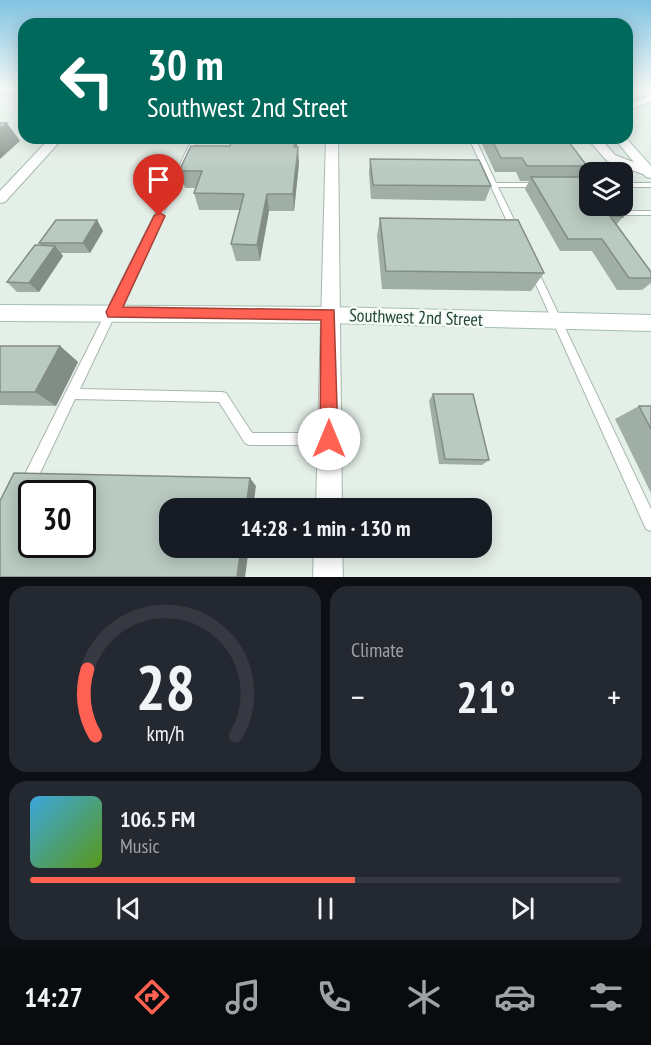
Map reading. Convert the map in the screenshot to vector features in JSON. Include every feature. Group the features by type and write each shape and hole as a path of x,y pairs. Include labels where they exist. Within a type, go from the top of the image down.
{"street":[{"path":"0,199 51,144"},
{"path":"328,498 332,144"},
{"path":"599,144 612,158 651,177"},
{"path":"625,144 651,177"},
{"name":"Southwest 2nd Street","path":"0,313 329,315 651,323"},
{"path":"328,558 328,577"}],"lane":[{"path":"29,480 74,394 193,144"},
{"path":"475,144 518,237"},
{"path":"633,182 651,177"},
{"path":"494,185 554,185"},
{"path":"633,213 651,213"},
{"path":"528,258 651,524"},
{"path":"74,394 222,397 249,439 329,439"}],"building":[{"path":"231,144 294,144 294,147 298,147 293,194 267,194 257,245 231,244 244,194 194,193 202,171 179,171 191,146 230,146"},
{"path":"494,144 570,144 584,162 579,162 579,166 527,166 522,158 501,158"},
{"path":"370,159 479,160 491,186 373,185"},
{"path":"531,177 579,177 579,216 610,216 651,272 651,278 629,278 602,239 568,239"},
{"path":"380,218 518,220 544,273 386,271"},
{"path":"56,220 97,220 83,243 39,243"},
{"path":"35,245 55,246 29,283 7,282"},
{"path":"0,346 60,346 35,392 0,392"},
{"path":"433,394 473,394 489,460 445,459"},
{"path":"639,406 651,406 651,429"},
{"path":"14,473 250,478 247,498 159,498 159,558 240,558 237,577 0,577 0,501"}],"route":[{"path":"159,216 113,312 329,315 329,439"}]}
